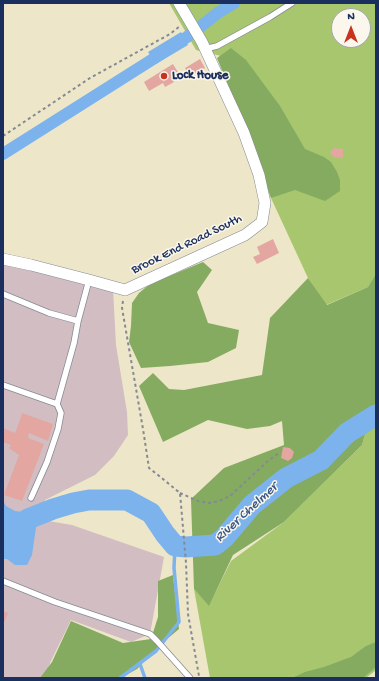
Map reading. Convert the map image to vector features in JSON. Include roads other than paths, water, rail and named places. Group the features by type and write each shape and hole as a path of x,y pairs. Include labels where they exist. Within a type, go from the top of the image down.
{"street":[{"name":"Brook End Road South","path":"89,280 125,290 246,235 262,222 265,203 259,176 244,133 204,46 179,3"},
{"path":"3,260 32,265 89,280"}],"lane":[{"path":"204,46 217,46 270,17 292,3"},
{"path":"32,498 47,462 58,429 61,413 57,404 74,343 78,321 89,280"},
{"path":"3,294 49,313 78,321"},
{"path":"3,385 57,404"},
{"path":"3,581 54,602 150,634 190,678"}],"water":[{"path":"181,32 188,45 156,64 148,52"},
{"path":"3,501 6,506 15,511 23,512 37,521 32,555 27,565 15,565 7,559 3,559"}],"waterway":[{"path":"3,154 187,37 219,12 234,3"},
{"name":"River Chelmer","path":"3,537 28,519 73,503 89,500 127,500 151,513 175,546 186,547 215,545 224,538 252,505 286,478 321,460 347,433 376,415"},
{"path":"120,678 156,651 179,622 174,568 175,546"},
{"path":"140,664 145,678"}],"place":[{"name":"Lock House","path":"164,76"}]}
